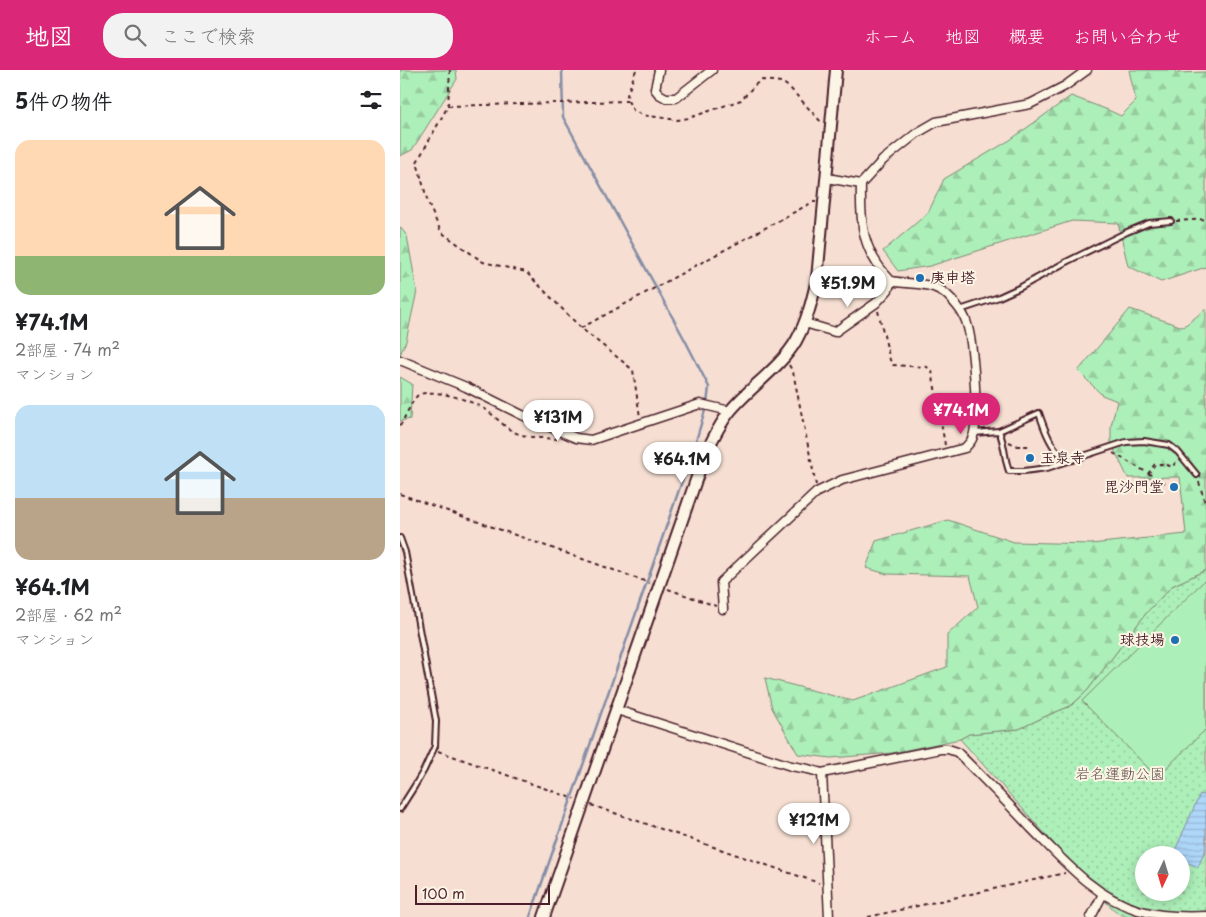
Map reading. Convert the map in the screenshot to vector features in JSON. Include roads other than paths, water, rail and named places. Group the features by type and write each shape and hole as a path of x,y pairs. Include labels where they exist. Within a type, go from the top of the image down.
{"street":[{"path":"659,70 655,89 666,98 676,98 712,70"},
{"path":"544,917 704,457 730,411 783,357 795,342 812,304 817,280 836,70"},
{"path":"723,609 721,582 817,492 842,480 965,448 974,433 973,356 966,321 947,295 934,286 891,282 880,270 866,244 862,222 861,184 883,160 918,133 936,122 1030,104 1065,86 1087,70"},
{"path":"827,178 861,184"},
{"path":"804,323 835,332 876,303 888,290 891,282"},
{"path":"400,360 466,387 522,415 576,438 591,440 700,404 730,411"},
{"path":"617,710 791,766 822,773 940,749 957,752 1074,871 1103,894 1138,910 1158,914 1206,916"},
{"path":"822,773 829,917"},
{"path":"1091,917 1103,894"}],"lane":[{"path":"959,310 1021,288 1066,262 1127,232 1149,223 1171,221"},
{"path":"974,433 999,431 1039,412 1044,428 1056,450 1072,460"},
{"path":"999,431 1009,471 1047,468 1126,442 1144,441 1169,445 1181,455 1197,475"},
{"path":"400,538 405,552 436,721 435,746 414,787 400,809"}],"water":[{"path":"1200,794 1206,796 1206,849 1198,867 1190,864 1190,846 1177,846"}],"waterway":[{"path":"530,917 695,444 707,404 709,387 563,117 562,70"}],"place":[{"name":"庚申塔","path":"920,278"},
{"name":"玉泉寺","path":"1030,458"},
{"name":"毘沙門堂","path":"1174,487"},
{"name":"球技場","path":"1175,640"}],"park label":[{"name":"岩名運動公園","path":"1120,774"}]}
